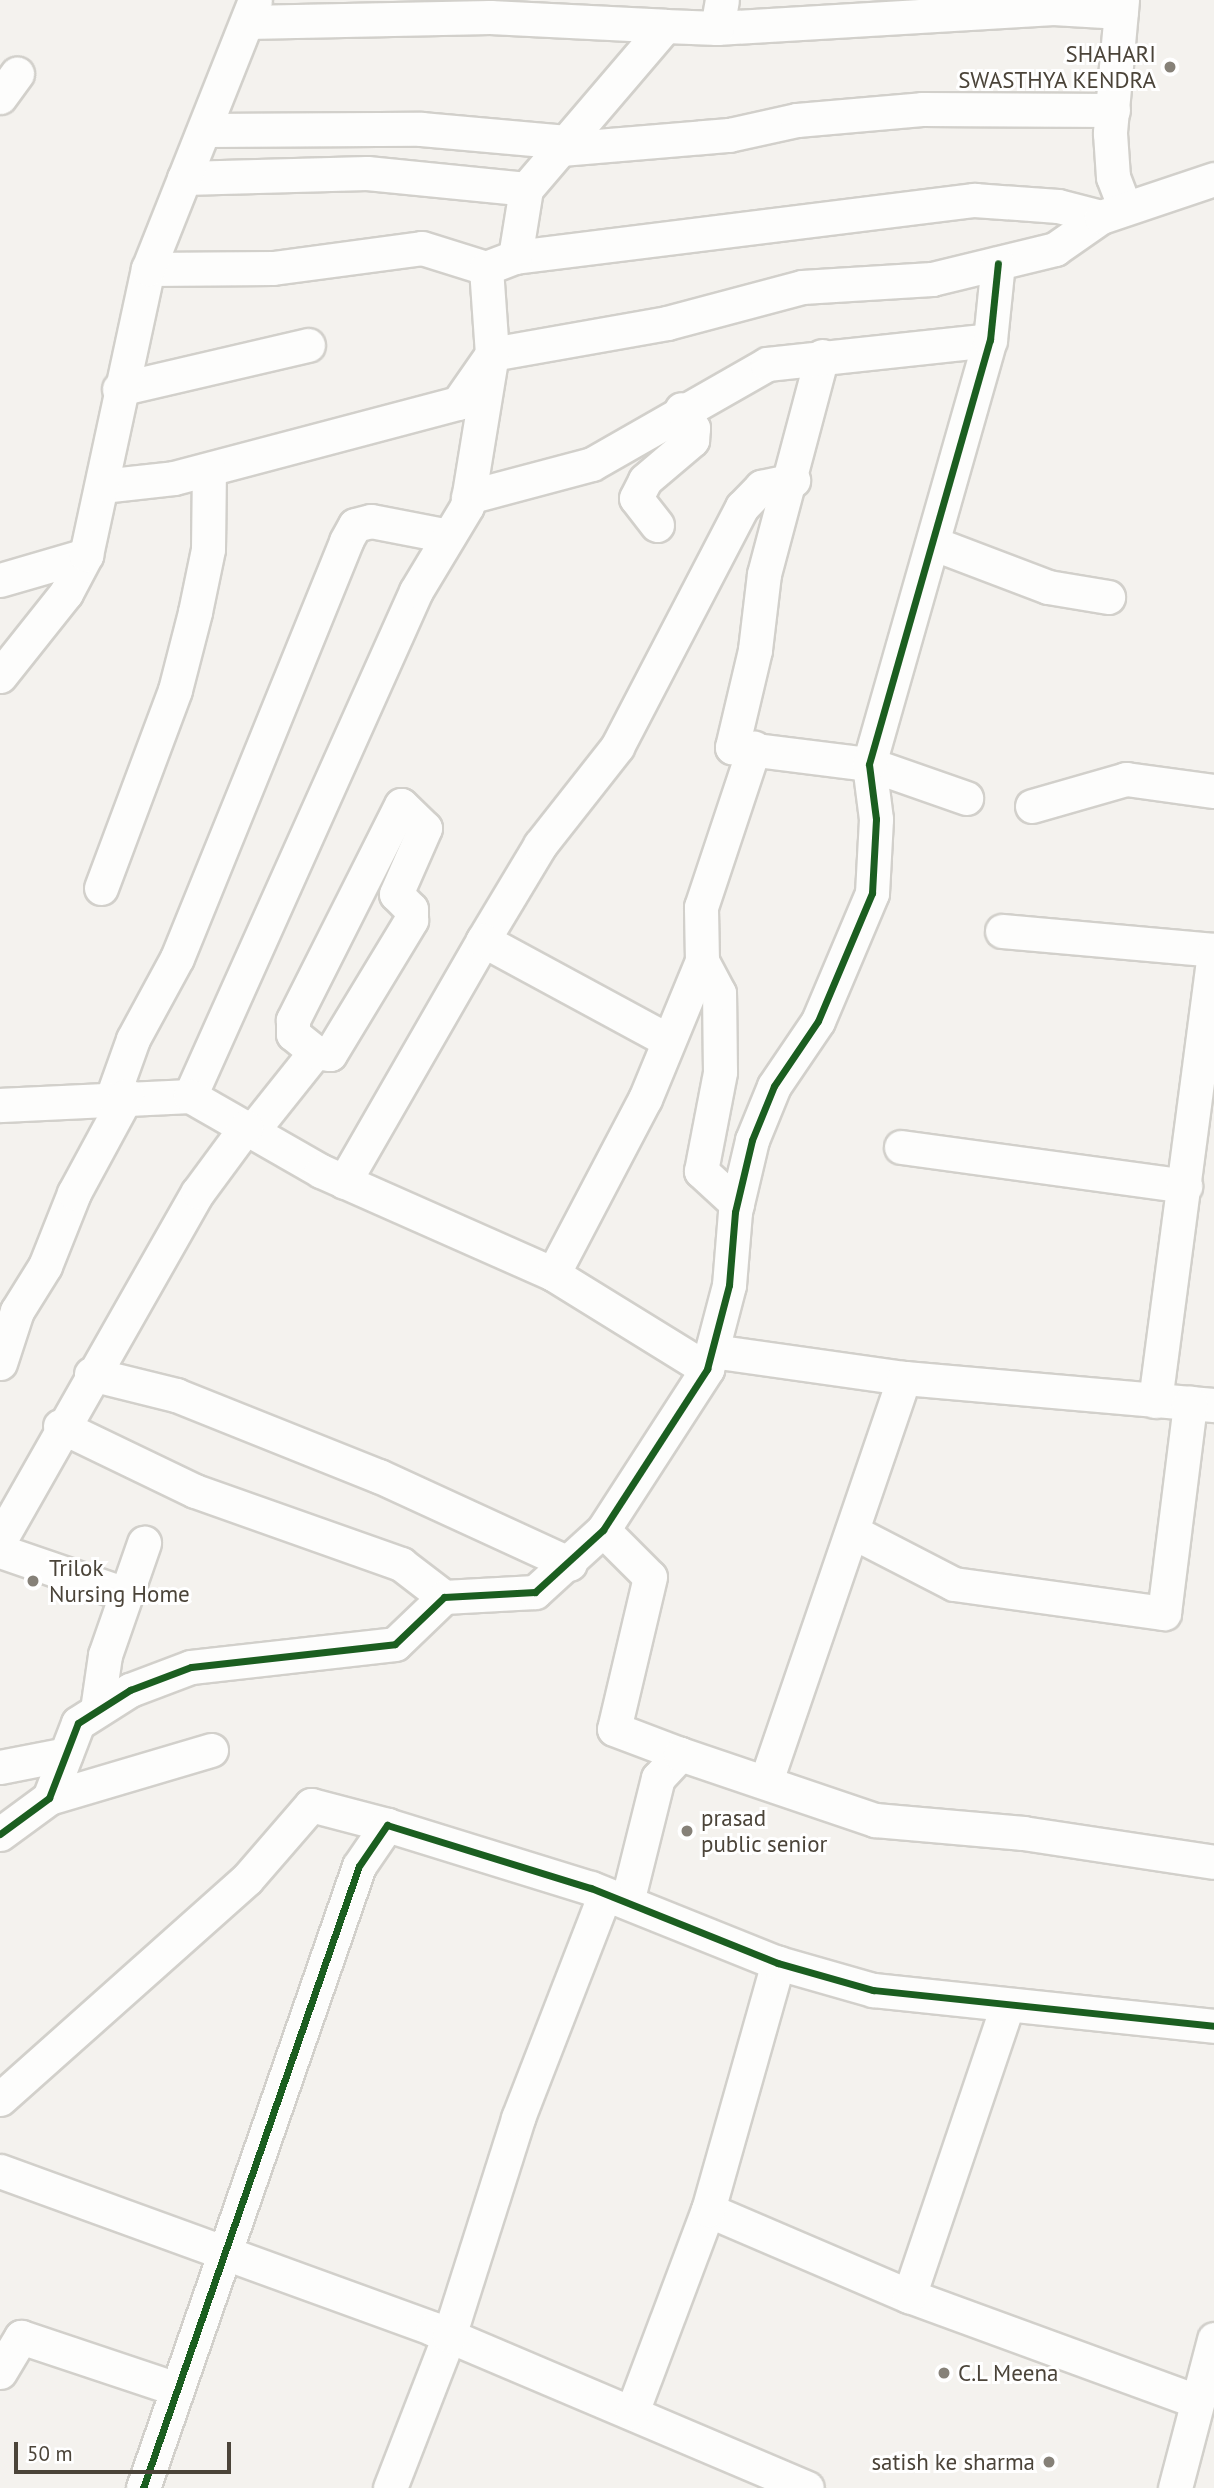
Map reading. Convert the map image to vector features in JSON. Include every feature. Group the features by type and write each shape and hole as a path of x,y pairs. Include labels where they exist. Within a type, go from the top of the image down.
{"street":[{"path":"0,676 66,593 86,555 102,486 119,388 148,269 251,11 490,17 665,26 719,14 1122,6 1112,110 1113,212"},
{"path":"190,1096 285,892 320,798 416,591 449,536 468,497 492,354 500,262 526,189 665,26"},
{"path":"204,130 421,129 563,145 729,135 796,120 922,108 1112,110"},
{"path":"102,486 209,470 458,403 492,354 667,323 802,286 932,279 1055,249 1113,212 1213,172"},
{"path":"184,178 367,173 526,189"},
{"path":"148,269 273,268 422,248 500,262 974,201 1113,212"},
{"path":"60,1426 195,1491 401,1564 444,1597 535,1592 570,1564 603,1530 709,1360 729,1284 737,1204 774,1086 818,1021 872,893 876,819 869,764 934,544 989,340 998,262"},
{"path":"468,497 561,477 767,364 989,340"},
{"path":"119,388 308,345"},
{"path":"822,356 793,480 764,574 732,747 869,764 966,798"},
{"path":"657,525 636,498 645,480 692,440 694,428 681,409"},
{"path":"101,888 175,690 208,549 209,470"},
{"path":"344,1182 540,845 617,747 742,507 761,487 793,480"},
{"path":"0,1363 17,1311 45,1266 74,1193 120,1095 133,1039 177,958 346,541 355,525 371,522 449,536"},
{"path":"934,544 1048,587 1108,597"},
{"path":"0,580 86,555"},
{"path":"552,1274 645,1099 667,1040 702,961 701,907 754,748"},
{"path":"1032,806 1126,779 1214,790"},
{"path":"401,805 425,828 396,894 411,909 411,920 330,1054 315,1052 293,1034 293,1020 401,805"},
{"path":"1002,931 1214,950 1155,1401"},
{"path":"483,940 667,1040"},
{"path":"702,961 719,993 720,1072 701,1171 737,1204"},
{"path":"0,1540 60,1426 198,1192 315,1052"},
{"path":"0,1105 120,1095 190,1096 344,1182 552,1274 709,1360 1202,1404 1164,1613 954,1584 855,1533"},
{"path":"901,1147 1185,1186"},
{"path":"91,1374 176,1395 379,1476 570,1564"},
{"path":"766,1781 855,1533 904,1378"},
{"path":"603,1530 650,1577 614,1729 874,1820 1023,1833 1214,1862"},
{"path":"97,1710 105,1655 144,1543"},
{"path":"0,1551 125,1594"},
{"path":"49,1798 78,1723 130,1690 191,1667 395,1644 444,1597"},
{"path":"0,1834 49,1798 211,1750"},
{"path":"0,1767 66,1754"},
{"path":"390,2488 449,2336 518,2118 616,1898 658,1778 680,1754"},
{"path":"0,2099 247,1879 311,1805 387,1825 616,1898 779,1963 873,1990 1214,2026"},
{"path":"143,2488 222,2252 359,1866 387,1825"},
{"path":"632,2412 708,2210 779,1963"},
{"path":"909,2296 1007,2006"},
{"path":"0,2171 449,2336 807,2488"},
{"path":"708,2210 909,2296 1196,2401"},
{"path":"0,2372 21,2337 176,2389"},
{"path":"1175,2488 1214,2339"}],"cycle path":[{"path":"0,1834 49,1798 78,1723 130,1690 191,1667 395,1644 444,1597 535,1592 603,1530 707,1369 729,1285 735,1212 752,1140 774,1086 818,1021 872,893 876,819 869,764 990,340 998,263"},
{"path":"143,2488 359,1866 387,1825 591,1888 778,1963 873,1990 1214,2026"}],"place":[{"name":"SHAHARI SWASTHYA KENDRA","path":"1170,67"},
{"name":"Trilok Nursing Home","path":"33,1581"},
{"name":"prasad public senior","path":"687,1831"},
{"name":"C.L Meena","path":"944,2373"},
{"name":"satish ke sharma","path":"1049,2462"}]}
